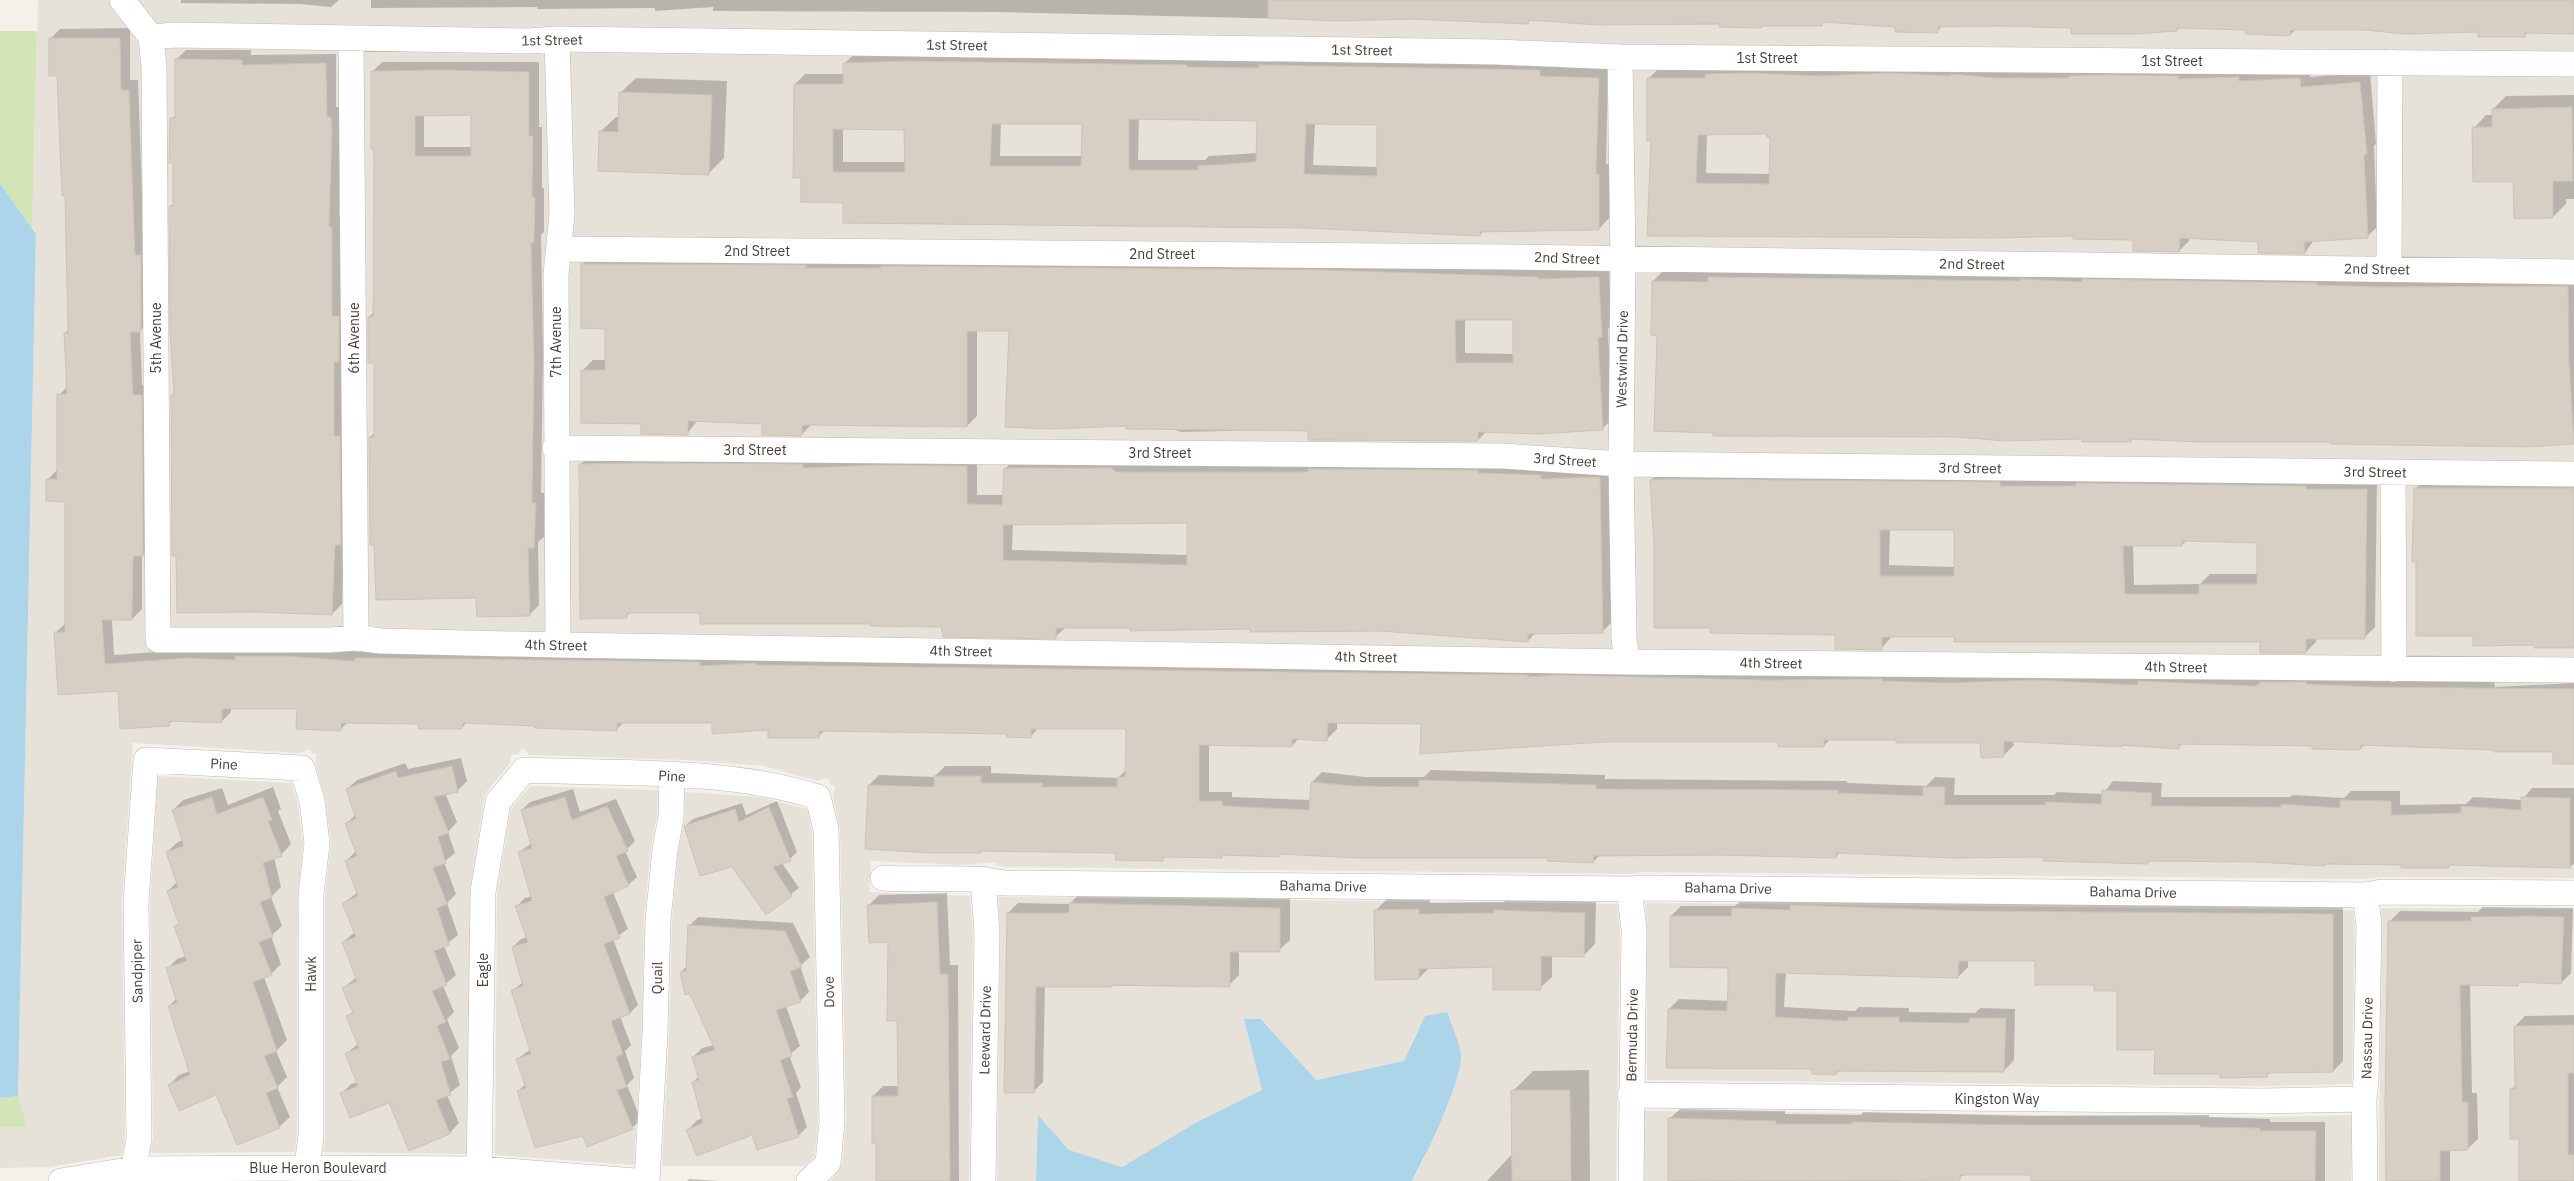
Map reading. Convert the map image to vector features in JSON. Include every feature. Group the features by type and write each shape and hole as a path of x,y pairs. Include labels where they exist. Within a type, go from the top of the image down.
{"street":[{"path":"122,0 151,37"},
{"name":"1st Street","path":"151,37 176,35 529,41 557,39 1496,52 1620,57 2574,64"},
{"name":"5th Avenue","path":"151,37 154,67 158,640"},
{"name":"6th Avenue","path":"351,38 356,638"},
{"name":"7th Avenue","path":"557,39 562,214 556,276 555,448 558,645"},
{"name":"Westwind Drive","path":"1620,57 1623,260 1621,464 1624,638 1627,662"},
{"path":"2389,269 2390,62"},
{"name":"2nd Street","path":"560,249 1488,257 2574,272"},
{"name":"3rd Street","path":"555,448 1503,456 1621,464 2574,474"},
{"path":"2393,472 2394,669"},
{"name":"4th Street","path":"158,640 329,640 356,638 381,641 558,645 1627,662 2574,670"},
{"name":"Pine","path":"146,760 302,768"},
{"name":"Sandpiper","path":"132,1175 139,1139 136,902 146,760"},
{"name":"Hawk","path":"302,768 312,801 317,843 311,895 311,1136 306,1174"},
{"name":"Pine","path":"524,770 672,775 761,782 818,797"},
{"name":"Eagle","path":"480,1175 483,892 498,802 524,770"},
{"name":"Quail","path":"647,1181 656,1033 658,920 664,850 671,817 672,775"},
{"name":"Dove","path":"810,1181 828,1163 832,1122 826,829 818,797"},
{"name":"Bahama Drive","path":"883,878 984,879 1004,883 1629,889 2365,895 2382,892 2574,893"},
{"name":"Leeward Drive","path":"982,1181 987,933 984,879"},
{"name":"Bermuda Drive","path":"1629,889 1634,929 1633,1079 1630,1095 1631,1181"},
{"name":"Nassau Drive","path":"2365,895 2369,924 2364,1099 2365,1181"},
{"name":"Kingston Way","path":"1630,1095 2263,1101 2364,1099"},
{"name":"Blue Heron Boulevard","path":"61,1181 132,1175 306,1174 480,1175 635,1181"}],"shaded area":[{"path":"38,0 2574,0 2574,878 2382,877 2364,879 1641,872 1628,874 1005,867 996,865 996,862 963,865 871,861 869,892 970,896 973,933 969,1181 831,1181 842,1165 846,1121 840,829 833,797 835,786 830,784 828,778 818,781 764,766 686,760 529,755 523,748 518,754 511,755 510,764 487,791 484,799 470,889 467,1154 323,1152 325,1136 325,896 331,841 325,799 316,766 316,754 312,753 310,749 300,753 133,743 122,902 125,1137 122,1155 49,1167 0,1168 0,1127 26,1126 18,1096 36,242 36,234 32,228"},
{"path":"158,776 292,783 298,805 303,843 298,895 297,1135 295,1152 150,1153 153,1138 150,903"},
{"path":"530,786 658,790 657,815 651,848 644,918 642,1033 634,1165 495,1155 497,893 511,809"},
{"path":"685,792 759,797 807,809 812,831 818,1121 815,1155 805,1166 662,1166 669,1034 672,920 678,853 685,817"},
{"path":"998,897 1617,904 1620,930 1616,1181 1412,1181 1423,1162 1461,1056 1447,1012 1425,1016 1404,1061 1315,1080 1262,1019 1244,1019 1263,1090 1197,1122 1122,1167 1069,1150 1038,1115 1036,1181 997,1181 1000,933"},
{"path":"1645,903 2353,910 2355,925 2352,1084 2263,1086 1647,1080 1647,929"},
{"path":"2381,908 2574,909 2574,1181 2379,1181"},
{"path":"1644,1111 2263,1117 2352,1115 2351,1181 1644,1181"}],"green space":[{"path":"0,31 37,31 32,228 0,183"},
{"path":"18,1096 27,1127 0,1127 0,1098"}],"water":[{"path":"0,183 36,234 18,1096 0,1098"},
{"path":"1447,1012 1460,1051 1459,1068 1442,1119 1412,1181 1036,1181 1038,1115 1069,1150 1122,1167 1197,1122 1262,1090 1244,1019 1261,1019 1316,1080 1404,1061 1425,1016"}],"building":[{"path":"1268,0 2574,0 2574,34 2525,33 2525,37 2478,37 2478,32 2406,34 2364,30 2291,30 2290,36 2245,34 2246,30 2177,28 2177,31 2136,34 2071,34 2071,28 1999,26 1938,27 1938,33 1895,32 1895,27 1822,22 1822,26 1762,26 1762,28 1719,27 1719,24 1598,25 1528,20 1528,24 1411,19 1337,21 1268,18"},
{"path":"49,38 120,38 121,90 129,90 135,255 141,255 141,332 130,332 133,395 142,395 143,556 134,556 133,560 132,620 102,620 105,664 187,658 235,660 235,656 285,656 355,661 355,658 700,662 700,666 756,663 756,665 1528,675 1528,677 1555,675 1767,680 1882,679 1882,681 1946,683 2034,680 2137,685 2138,681 2255,686 2260,684 2260,682 2306,682 2306,684 2375,687 2574,689 2574,764 2553,764 2553,752 2494,752 2494,750 2361,745 2360,750 2312,749 2312,746 2179,744 2179,749 2004,741 2004,757 1981,758 1980,743 1896,743 1896,740 1824,740 1824,747 1778,747 1778,742 1605,742 1420,754 1421,724 1328,723 1327,741 1292,739 1292,747 1199,745 1199,801 1222,801 1222,806 1309,810 1311,782 1354,786 1419,787 1419,780 1596,785 1596,789 1838,790 1838,793 1923,796 1923,787 1945,787 1944,805 2045,805 2045,802 2101,804 2102,790 2152,793 2151,806 2281,807 2281,804 2340,808 2340,800 2391,801 2391,815 2461,813 2461,806 2521,810 2521,797 2570,798 2570,868 2449,865 2449,868 2401,868 2401,865 2325,864 2325,866 2257,862 2148,861 2148,864 2043,861 2043,857 1954,858 1836,853 1836,858 1716,855 1594,856 1593,863 1547,861 1547,858 1357,858 1280,854 1280,857 1222,855 1222,858 1163,857 1163,861 1115,860 1116,853 981,851 981,853 933,853 865,849 868,785 934,787 934,776 981,776 981,783 1042,783 1042,787 1117,787 1117,777 1125,777 1126,729 1031,729 1031,738 1007,737 1007,734 819,731 819,738 768,738 768,730 712,734 712,723 617,723 617,731 463,723 462,729 418,729 418,724 341,723 341,731 296,729 297,709 222,709 222,723 169,721 170,726 120,729 118,691 58,695 54,632 65,632 65,502 46,501 46,479 57,479 57,394 67,394 64,333 68,333 65,196 62,196 57,76 49,76"},
{"path":"175,59 242,60 242,65 326,63 327,117 331,117 332,132 329,227 332,227 332,316 339,316 339,362 334,362 334,436 340,436 341,545 335,545 332,615 254,612 177,613 176,556 172,556 171,395 174,395 170,331 169,206 173,206 173,163 169,163 170,118 175,118"},
{"path":"904,61 1187,65 1187,67 1259,68 1259,65 1540,70 1540,76 1599,78 1596,174 1599,174 1599,230 1480,232 1480,236 1304,228 843,223 843,203 801,202 801,178 793,178 794,84 843,84 843,63","holes":["1129,119 1257,121 1256,162 1198,166 1198,170 1129,170","992,124 1082,124 1081,166 990,166","1306,124 1377,125 1377,176 1304,174","833,129 904,130 905,172 833,172"]},
{"path":"371,71 529,72 529,136 533,136 532,197 535,197 534,243 531,243 534,365 532,503 536,503 534,548 528,548 530,616 477,617 476,598 376,600 374,545 370,545 369,437 374,437 374,363 368,363 368,317 373,317 374,149 371,149","holes":["471,115 471,156 415,156 415,116"]},
{"path":"1751,73 1818,76 1890,73 1951,76 1951,74 1997,78 2069,78 2069,76 2113,75 2178,76 2178,79 2239,77 2239,81 2300,78 2301,87 2360,82 2367,154 2364,155 2368,238 2304,242 2305,254 2258,253 2258,242 2180,238 2179,252 2133,251 2133,240 2073,239 2073,236 1998,238 1647,236 1651,141 1647,141 1647,78 1705,78 1705,74","holes":["1767,134 1767,137 1770,137 1769,184 1696,183 1698,135"]},
{"path":"619,92 712,95 709,175 598,171 599,131 618,132"},
{"path":"2572,107 2573,181 2553,181 2553,218 2514,219 2513,182 2473,182 2472,127 2492,127 2492,109"},
{"path":"581,264 806,265 806,268 881,268 881,266 1323,270 1538,277 1538,279 1599,277 1602,337 1598,337 1603,430 1539,434 1478,432 1478,441 1308,440 1308,431 1126,429 1126,426 1051,429 1005,427 1009,331 967,331 967,427 810,425 802,426 802,436 762,435 762,424 688,421 688,435 641,434 641,424 581,423 581,370 605,370 605,329 581,328","holes":["1455,320 1513,320 1513,363 1456,363"]},
{"path":"1708,277 2020,281 2020,279 2082,282 2082,279 2316,283 2317,285 2377,287 2568,286 2569,362 2574,444 2526,447 2330,444 2330,442 2200,442 2131,439 2131,442 2082,442 2082,439 2004,441 1958,437 1713,436 1713,433 1654,431 1657,336 1651,335 1652,281 1708,282"},
{"path":"579,464 803,464 803,468 879,465 967,466 967,504 1002,505 1004,468 1111,468 1116,472 1308,472 1308,469 1478,470 1478,473 1541,475 1541,479 1600,477 1603,633 1528,634 1528,642 1380,631 1250,632 1250,629 1130,631 1130,628 1056,628 1056,639 943,637 941,627 870,626 870,624 700,624 700,613 627,613 627,618 580,619","holes":["1187,523 1187,565 1003,560 1003,525"]},
{"path":"1650,480 2000,482 2000,486 2076,486 2076,483 2306,486 2306,489 2367,489 2365,639 2306,639 2306,653 2260,653 2260,642 1954,642 1954,637 1882,637 1882,650 1835,649 1835,635 1710,633 1710,628 1654,628 1654,546","holes":["1880,530 1954,530 1954,576 1880,575","2182,541 2257,543 2257,584 2199,584 2199,594 2125,594 2123,546 2182,546"]},
{"path":"2414,488 2574,488 2574,648 2534,648 2534,645 2473,646 2473,636 2416,636 2416,562 2412,562"},
{"path":"452,766 458,792 434,797 449,833 438,837 446,863 433,868 447,904 437,908 449,945 434,951 447,985 432,991 446,1022 437,1026 450,1059 441,1062 451,1095 436,1100 450,1134 409,1151 389,1103 350,1118 340,1093 358,1086 345,1053 359,1048 346,1016 353,1013 342,988 357,981 342,942 356,937 342,903 358,896 345,861 357,856 345,823 356,819 346,789 396,771 398,778"},
{"path":"212,797 217,814 263,797 272,820 268,821 282,856 263,863 272,898 260,902 273,937 259,942 272,975 253,982 277,1051 264,1056 278,1088 266,1093 280,1128 237,1145 216,1095 179,1111 168,1085 190,1075 168,1006 177,1003 166,968 187,961 174,926 179,924 167,891 178,887 166,852 184,846 172,810"},
{"path":"565,797 572,820 607,806 628,851 616,856 629,886 604,897 620,938 604,944 630,1014 611,1021 623,1054 616,1057 627,1087 617,1090 633,1129 587,1147 583,1136 535,1148 517,1091 526,1088 516,1059 531,1054 511,990 523,986 512,947 528,942 515,906 532,901 518,852 532,848 521,810"},
{"path":"769,807 791,861 773,867 792,896 766,915 732,867 700,876 684,826 735,809 739,822"},
{"path":"937,902 940,974 948,974 950,1181 876,1181 876,1143 872,1143 872,1096 898,1096 897,1021 887,1021 888,942 869,943 867,905"},
{"path":"1069,903 1280,908 1280,952 1230,952 1230,987 1112,985 1112,987 1036,987 1034,1093 1004,1093 1007,913 1069,913"},
{"path":"1790,905 1971,911 2333,914 2333,1072 2267,1073 2268,1077 2220,1078 2220,1074 2154,1074 2155,1050 2117,1050 2117,991 2094,991 2094,985 2035,985 2035,961 1959,961 1958,978 1776,973 1775,1017 1848,1021 1848,1017 1899,1017 1899,1022 1969,1023 1969,1018 2006,1018 2004,1072 1837,1071 1836,1075 1812,1074 1812,1069 1666,1068 1668,1009 1727,1011 1728,989 1728,968 1670,967 1670,916 1731,916 1732,908 1790,910"},
{"path":"1419,909 1419,914 1494,913 1494,910 1585,913 1584,957 1541,956 1541,990 1493,990 1493,967 1419,969 1419,979 1375,980 1374,910"},
{"path":"2471,917 2564,917 2561,984 2518,982 2518,986 2460,985 2462,1102 2468,1102 2468,1150 2440,1151 2440,1181 2386,1181 2385,1103 2388,921 2471,921"},
{"path":"688,925 785,931 802,967 790,971 801,1002 776,1010 792,1056 780,1060 793,1097 787,1099 799,1137 757,1150 752,1135 697,1156 686,1130 703,1123 692,1082 699,1080 692,1057 715,1050 690,994 685,995 680,972 686,971"},
{"path":"2574,1025 2574,1073 2568,1073 2568,1155 2574,1155 2574,1181 2519,1181 2519,1139 2510,1139 2510,1089 2515,1089 2514,1026"},
{"path":"1511,1090 1570,1090 1571,1181 1512,1181"},
{"path":"1668,1118 1776,1121 1776,1124 1852,1124 1852,1122 2021,1125 2200,1125 2200,1127 2260,1128 2260,1131 2316,1131 2315,1181 2031,1181 2031,1175 1960,1175 1960,1180 1668,1181"}]}
